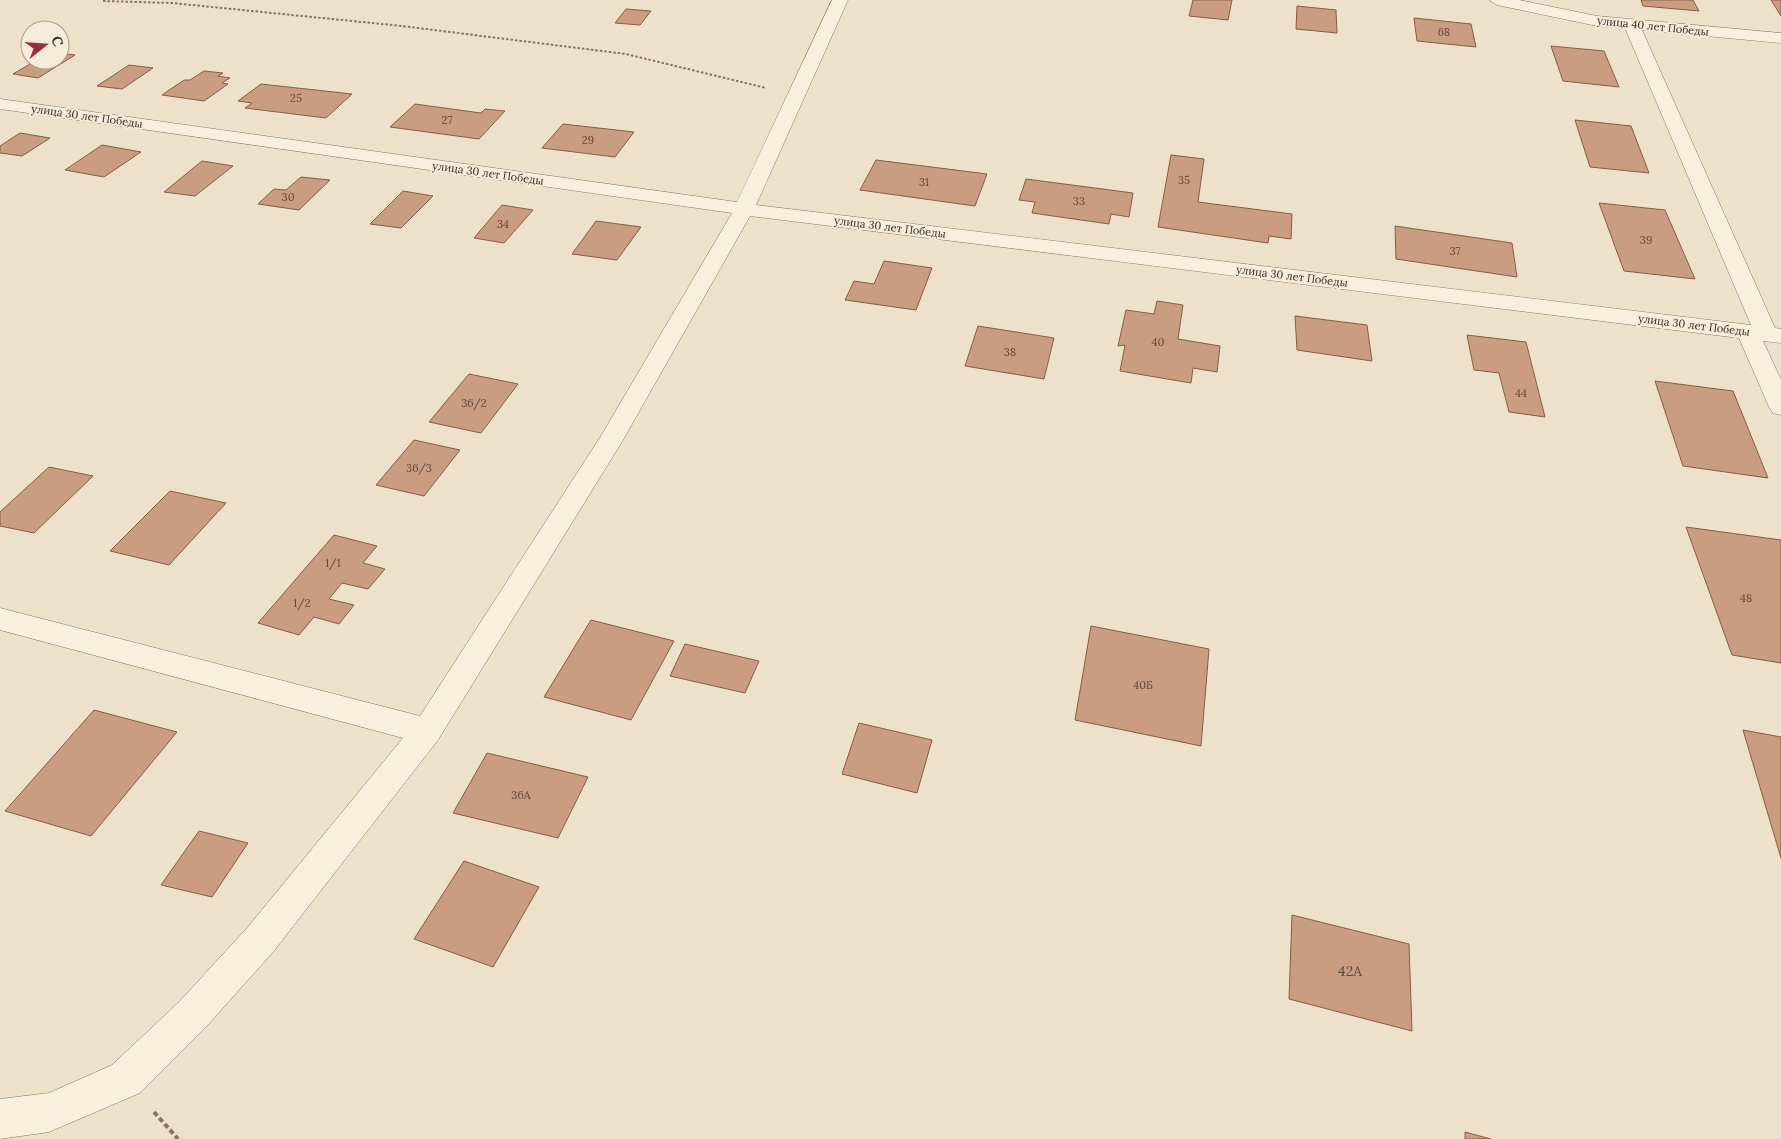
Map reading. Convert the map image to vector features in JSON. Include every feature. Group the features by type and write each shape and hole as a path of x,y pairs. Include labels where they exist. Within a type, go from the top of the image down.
{"street":[{"path":"0,1120 49,1112 126,1079 192,1015 260,940 427,731 611,440 734,230 742,209 840,0"},
{"name":"улица 40 лет Победы","path":"1498,0 1632,26 1781,38"},
{"path":"1576,0 1579,17"},
{"path":"1632,26 1765,334 1781,407"},
{"name":"улица 30 лет Победы","path":"0,104 742,209 1765,334"},
{"path":"0,618 427,731"}],"path":[{"path":"103,0 172,3 383,24 626,54 795,95"}],"building":[{"path":"1193,0 1232,0 1228,20 1189,16"},
{"path":"1641,0 1693,0 1699,11 1643,6"},
{"path":"1771,0 1781,0 1781,16"},
{"path":"1297,6 1336,10 1337,33 1296,29"},
{"path":"626,9 651,11 640,25 615,23"},
{"path":"1414,18 1471,24 1476,47 1417,41"},
{"path":"1551,46 1604,51 1619,87 1563,81"},
{"path":"129,65 153,68 122,89 97,86"},
{"path":"20,70 51,70 38,78 13,74"},
{"path":"204,71 223,73 218,76 230,78 222,83 228,84 204,101 162,95 184,80 190,80"},
{"path":"261,84 352,94 326,118 245,108 252,103 238,101"},
{"path":"415,104 481,113 485,109 505,111 479,139 390,127"},
{"path":"1575,120 1631,126 1649,173 1590,167"},
{"path":"563,124 634,132 615,157 542,148"},
{"path":"20,133 50,138 22,156 0,153 0,146"},
{"path":"102,145 141,152 104,177 65,170"},
{"path":"1171,155 1204,159 1198,202 1292,214 1291,239 1269,236 1268,243 1158,227"},
{"path":"876,160 987,174 975,206 860,190"},
{"path":"202,161 233,166 195,196 164,192"},
{"path":"301,177 330,180 299,210 258,204 274,189 286,190"},
{"path":"1026,179 1133,193 1129,217 1111,214 1109,224 1032,213 1035,202 1019,200"},
{"path":"403,191 433,196 401,228 370,224"},
{"path":"1599,203 1665,210 1695,279 1624,271"},
{"path":"502,205 533,210 504,243 474,238"},
{"path":"596,221 641,227 617,260 572,254"},
{"path":"1395,226 1512,243 1517,277 1396,259"},
{"path":"884,261 932,268 916,310 845,300 854,281 874,284"},
{"path":"1157,301 1183,305 1178,339 1220,346 1217,372 1193,368 1191,383 1120,371 1125,345 1118,346 1126,310 1154,314"},
{"path":"1295,316 1367,325 1372,361 1297,350"},
{"path":"978,326 1054,338 1044,379 965,366"},
{"path":"1467,335 1526,342 1545,417 1509,412 1499,373 1474,370"},
{"path":"469,374 518,384 481,433 429,422"},
{"path":"1655,381 1733,391 1768,478 1683,466"},
{"path":"414,440 460,450 424,496 376,485"},
{"path":"49,467 93,476 34,533 0,526 0,512"},
{"path":"170,491 226,503 169,565 110,551"},
{"path":"1686,527 1781,540 1781,663 1732,655"},
{"path":"334,535 377,546 363,563 385,569 368,589 342,583 329,599 354,605 339,624 314,617 299,635 258,623"},
{"path":"591,620 674,641 631,720 544,697"},
{"path":"1091,626 1209,649 1201,746 1075,720"},
{"path":"685,644 759,661 745,693 670,676"},
{"path":"94,710 177,732 91,836 5,811"},
{"path":"859,723 932,740 917,793 842,774"},
{"path":"1743,730 1781,737 1781,858"},
{"path":"487,753 588,777 558,838 453,813"},
{"path":"199,831 248,843 212,897 161,885"},
{"path":"464,861 539,887 493,967 414,939"},
{"path":"1292,915 1409,944 1412,1031 1289,999"},
{"path":"1465,1132 1491,1139 1465,1139"}]}
